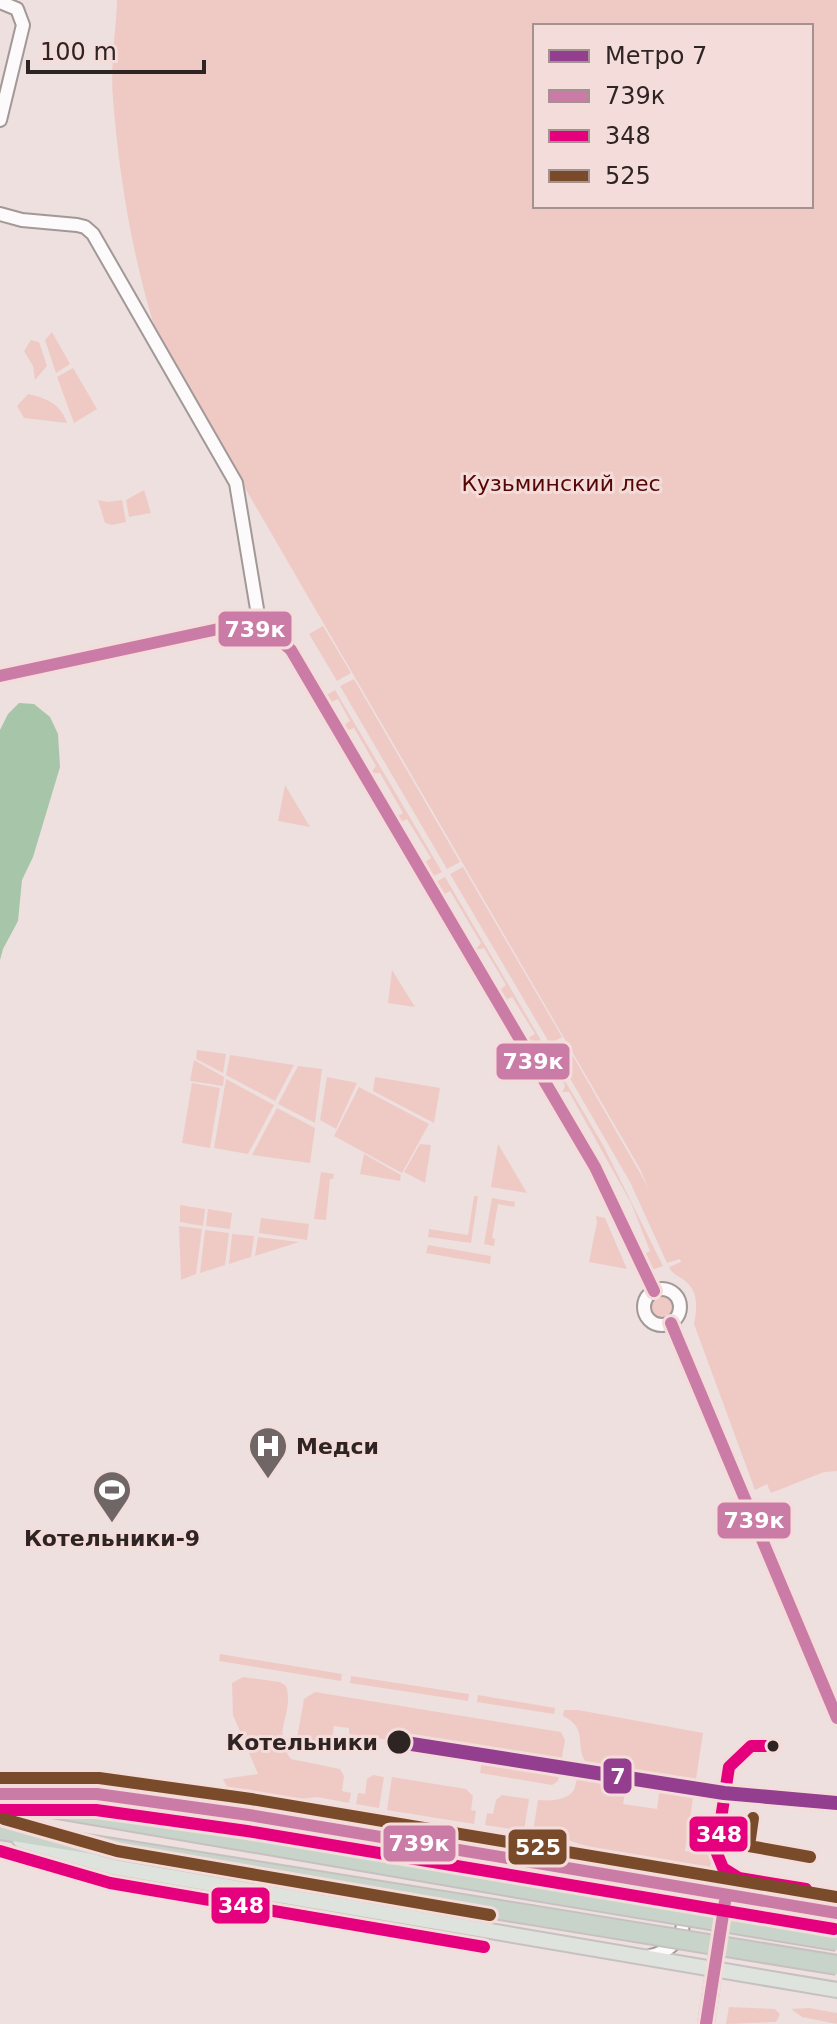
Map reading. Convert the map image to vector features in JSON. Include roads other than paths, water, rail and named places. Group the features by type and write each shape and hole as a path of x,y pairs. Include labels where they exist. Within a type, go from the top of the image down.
{"highway":[{"path":"0,1797 837,1941"},
{"path":"0,1832 837,1965"}],"main road":[{"path":"0,1797 97,1794 218,1810 837,1913"},
{"path":"0,1832 113,1867 837,1990"},
{"path":"706,2024 726,1895"}],"street":[{"path":"0,2 17,9 23,25 0,120"},
{"path":"0,214 22,220 77,225 93,234 236,483 260,627"},
{"path":"0,676 223,628 260,627 278,636 291,650 595,1167 654,1291"},
{"path":"668,1290 677,1298 679,1313 671,1323 658,1325 645,1315 646,1299 654,1291 668,1290"},
{"path":"671,1323 837,1718"},
{"path":"644,1958 658,1955 676,1943 683,1921 677,1899 655,1882"}],"metro line":[{"name":"7","path":"399,1742 724,1793 837,1803"}],"place":[{"name":"Медси","path":"268,1480"},
{"name":"Котельники-9","path":"112,1524"},
{"name":"Котельники","path":"399,1742"}],"park label":[{"name":"Кузьминский лес","path":"561,483"}]}
